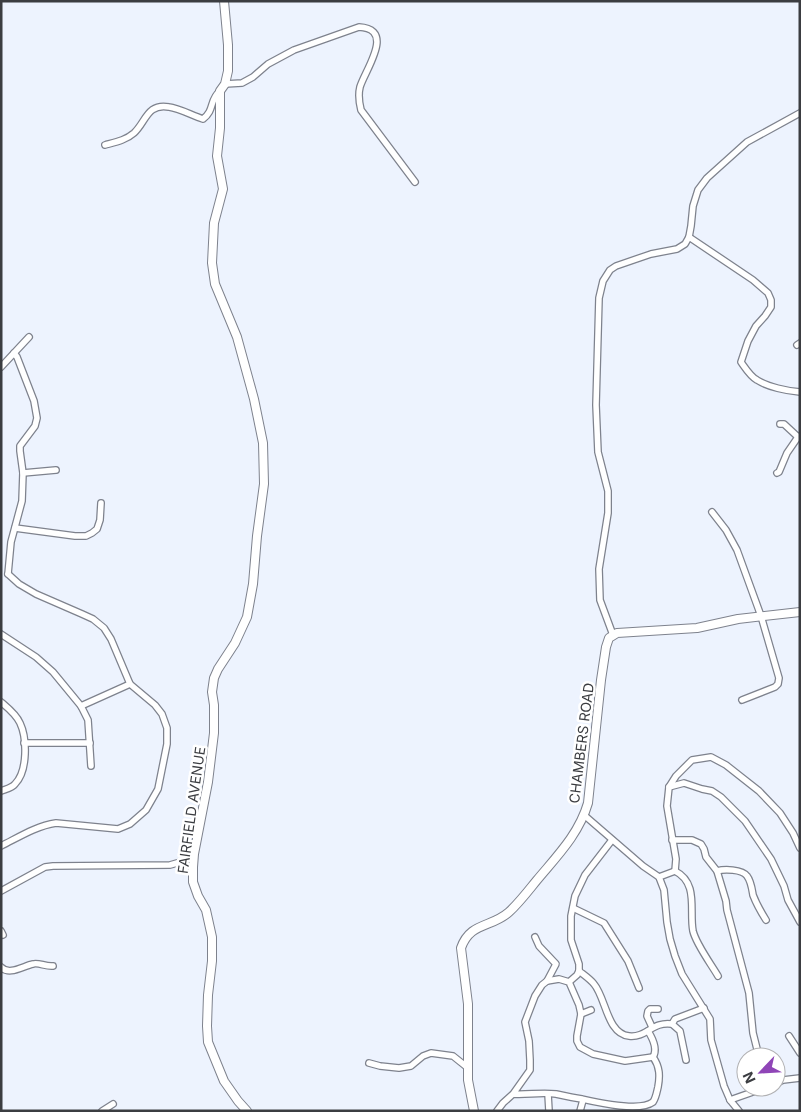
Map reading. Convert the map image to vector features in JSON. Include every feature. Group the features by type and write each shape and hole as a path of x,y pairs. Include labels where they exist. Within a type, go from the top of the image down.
{"street":[{"path":"105,145 128,138 136,131 150,111 156,108 171,107 203,119 209,114 215,96 222,88 228,71 224,1"},
{"path":"222,88 242,83 268,64 294,50 359,28 370,29 375,35 377,43 376,52 358,94 361,110 415,182"},
{"name":"FAIRFIELD AVENUE","path":"222,88 217,156 223,189 214,223 212,263 215,284 237,337 254,399 263,443 264,484 248,617 214,678 212,692 214,733 208,782 194,854 193,882 206,910 212,937 207,1018 208,1042 224,1082 247,1111"},
{"path":"800,113 747,142 707,178 698,190 693,206 689,237 685,244 677,249 651,254 616,266 610,270 603,281 599,298 596,404 598,452 608,491 608,512 599,568 600,600 613,635 697,628 738,619 800,612"},
{"path":"689,237 753,280 768,294 771,300 771,307 766,316 756,326 748,341 741,362 748,373 757,381 787,391 800,392"},
{"path":"1,367 28,338"},
{"path":"1,846 37,827 56,823 118,829 130,824 146,810 158,789 167,744 167,728 162,714 156,704 130,684 111,639 104,628 93,619 36,594 4,574 22,501 23,473 20,446 35,426 37,418 34,401 14,353"},
{"path":"777,473 799,437 784,424 780,424"},
{"path":"23,473 56,470"},
{"path":"15,528 86,536 97,528 100,520 101,502"},
{"path":"712,512 726,530 737,550 761,616 779,682 775,687 742,700"},
{"path":"1,634 36,656 53,672 81,706 88,720 91,766"},
{"name":"CHAMBERS ROAD","path":"474,1111 468,1080 468,1004 461,948 468,935 474,930 507,914 517,904 566,846 579,826 588,803 601,680 607,642 613,635"},
{"path":"81,706 130,684"},
{"path":"1,702 14,713 20,722 24,743 24,767 21,775 17,783 1,791"},
{"path":"24,743 90,743"},
{"path":"676,871 676,859 667,806 669,787 676,776 692,760 711,757 726,765 759,791 780,812 800,848"},
{"path":"669,787 684,783 712,791 721,797 745,821 771,859 784,886 788,900 800,922"},
{"path":"584,815 643,866 659,877 664,890 667,922 675,956 682,974 710,1019 711,1040 724,1086 730,1100 740,1111"},
{"path":"569,982 577,975 580,964 571,940 571,916 576,896 585,875 612,840"},
{"path":"672,840 692,840 701,844 706,857 717,871 749,993 756,1047"},
{"path":"1,891 45,867 170,865 184,861 194,854"},
{"path":"659,877 676,871"},
{"path":"676,871 681,874 689,886 693,902 693,932 718,976"},
{"path":"717,871 738,871 747,875 754,896 766,920"},
{"path":"573,908 604,924 628,961 639,988"},
{"path":"497,1111 502,1103 513,1094 530,1070 529,1042 525,1022 535,996 556,964 539,946 535,937"},
{"path":"1,967 3,970 8,971 34,963 53,966"},
{"path":"579,971 594,984 619,1034 635,1036 665,1023 672,1024 680,1031 686,1060"},
{"path":"546,981 559,979 569,982 581,1014 577,1041 580,1048 593,1054 626,1061 653,1057"},
{"path":"672,1024 675,1020 704,1008"},
{"path":"653,1057 655,1047 648,1011 650,1009 658,1009"},
{"path":"581,1014 591,1010"},
{"path":"789,1036 800,1053"},
{"path":"370,1063 399,1068 411,1066 423,1056 431,1053 453,1056 468,1068"},
{"path":"513,1094 548,1094 583,1100 605,1108 642,1109 653,1102 658,1087 659,1074 653,1057"},
{"path":"786,1080 800,1078"},
{"path":"548,1094 549,1111"},
{"path":"730,1100 738,1097"},
{"path":"580,1111 583,1100"},
{"path":"102,1111 113,1104"}]}
